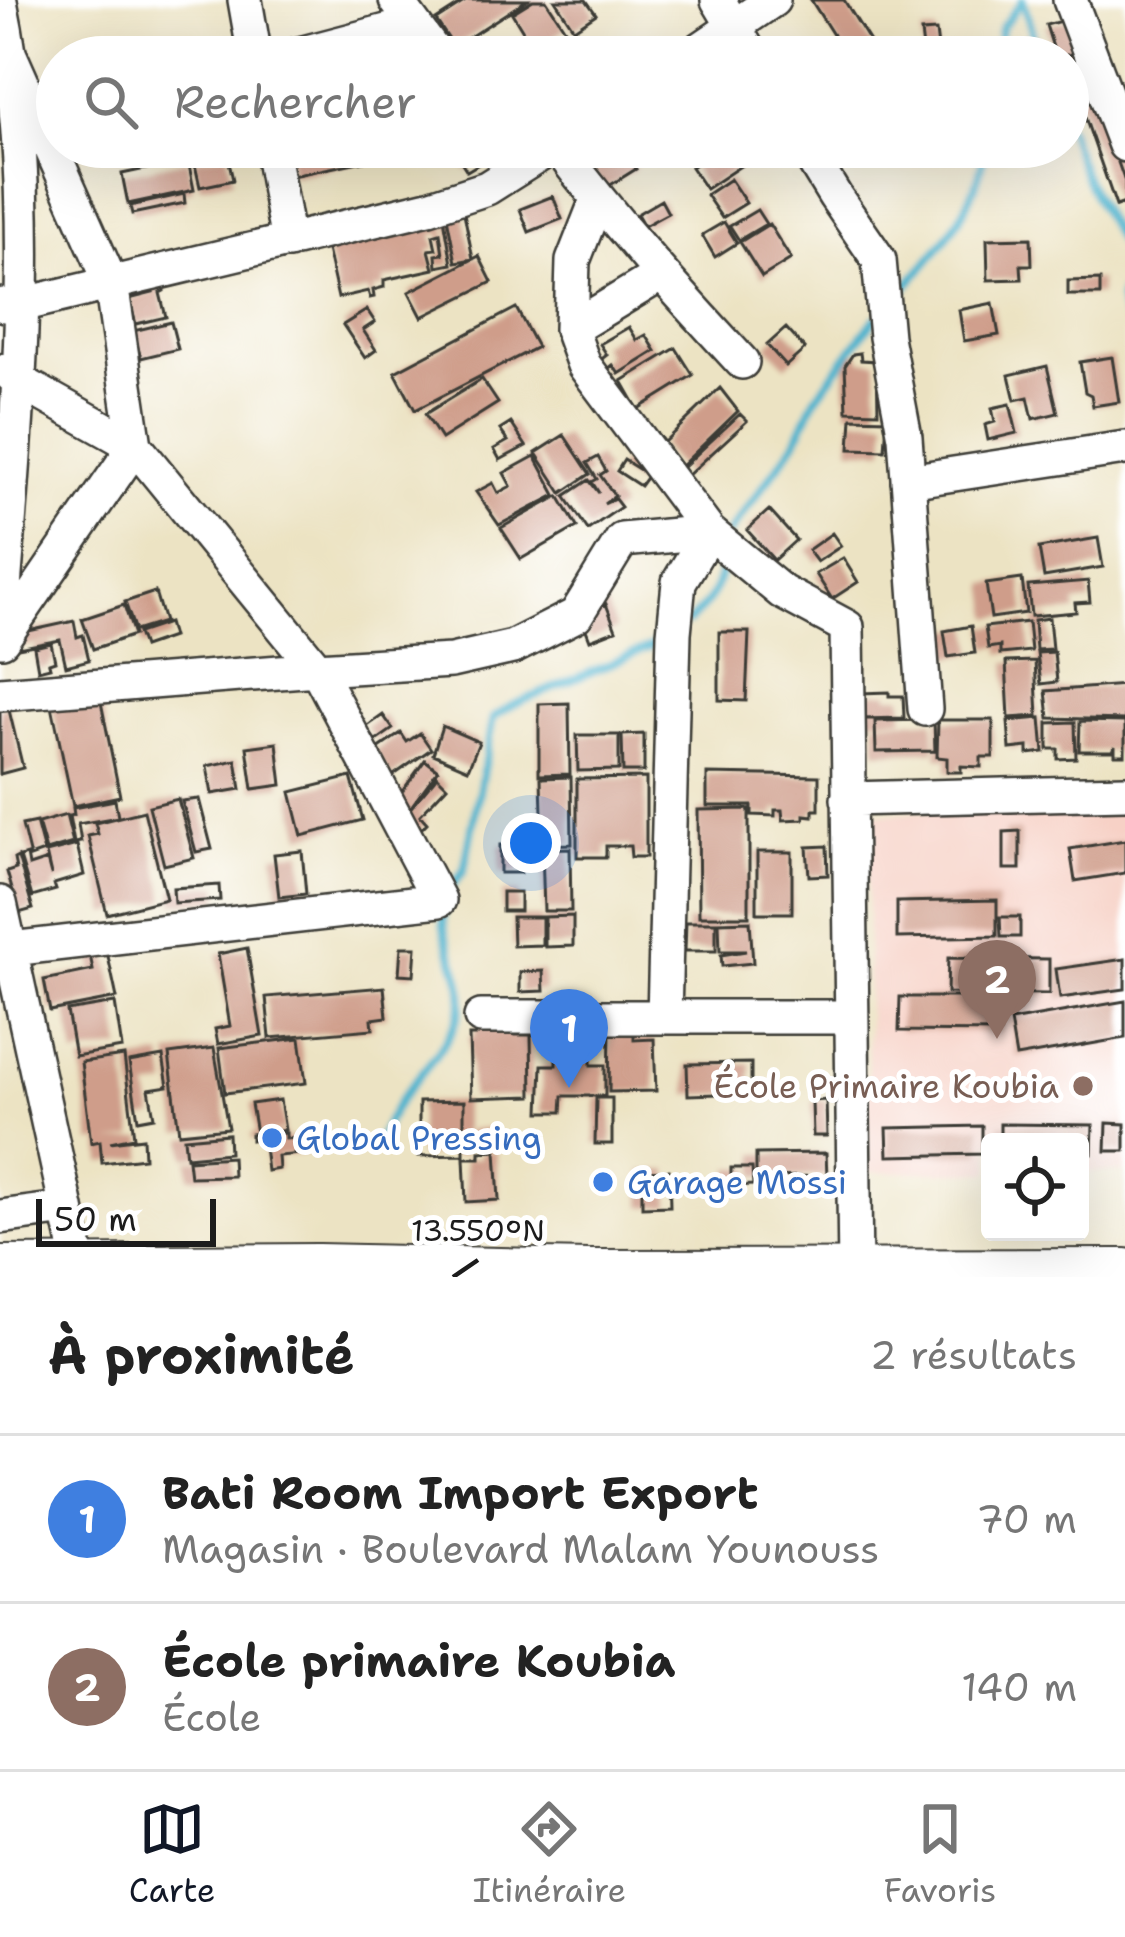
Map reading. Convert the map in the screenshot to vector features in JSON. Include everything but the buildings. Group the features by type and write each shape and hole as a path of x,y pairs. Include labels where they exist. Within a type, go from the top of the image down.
{"main road":[{"path":"0,1267 318,1271 483,1267 588,1274 1125,1270"}],"street":[{"path":"245,0 251,36"},
{"path":"726,14 773,0"},
{"path":"1070,0 1084,36"},
{"path":"0,1 20,172 10,305 0,642"},
{"path":"343,36 405,12"},
{"path":"1089,50 1125,146"},
{"path":"9,53 36,100"},
{"path":"0,642 135,446 111,284 66,168"},
{"path":"275,168 288,242"},
{"path":"10,305 429,206 487,188 513,168"},
{"path":"558,168 598,200 742,362"},
{"path":"818,168 879,260 886,337 904,437 925,710"},
{"path":"598,200 573,261 571,329 584,365 709,532 782,592 847,627 855,1272"},
{"path":"571,329 660,275"},
{"path":"8,372 135,446 317,668 439,900 11,949"},
{"path":"908,481 1125,448"},
{"path":"0,694 452,661 513,646 576,615 622,540 709,532"},
{"path":"664,1017 674,633 679,582 709,532"},
{"path":"848,799 1125,793"},
{"path":"0,903 80,1268"},
{"path":"481,1017 851,1017"},
{"path":"0,1217 67,1208"}],"shaded area":[{"name":"École Primaire Koubia","path":"1125,805 1125,1172 1089,1172 1089,1133 981,1133 981,1172 868,1172 868,814"}],"waterway":[{"path":"1023,0 1032,36"},
{"path":"1000,36 1023,0"},
{"path":"894,300 964,211 980,168"},
{"path":"1082,168 1125,250"},
{"path":"1125,284 1120,299 1125,316"},
{"path":"729,533 795,443 815,399 875,318"},
{"path":"688,622 712,595 723,559"},
{"path":"447,893 464,870 493,718 666,638"},
{"path":"374,1147 459,1014 462,988 445,932 444,908"}],"place":[{"name":"École primaire Koubia","path":"997,1039"},
{"name":"École Primaire Koubia","path":"1083,1086"},
{"name":"Bati Room Import Export","path":"569,1088"},
{"name":"Global Pressing","path":"272,1138"},
{"name":"Garage Mossi","path":"603,1182"}]}
